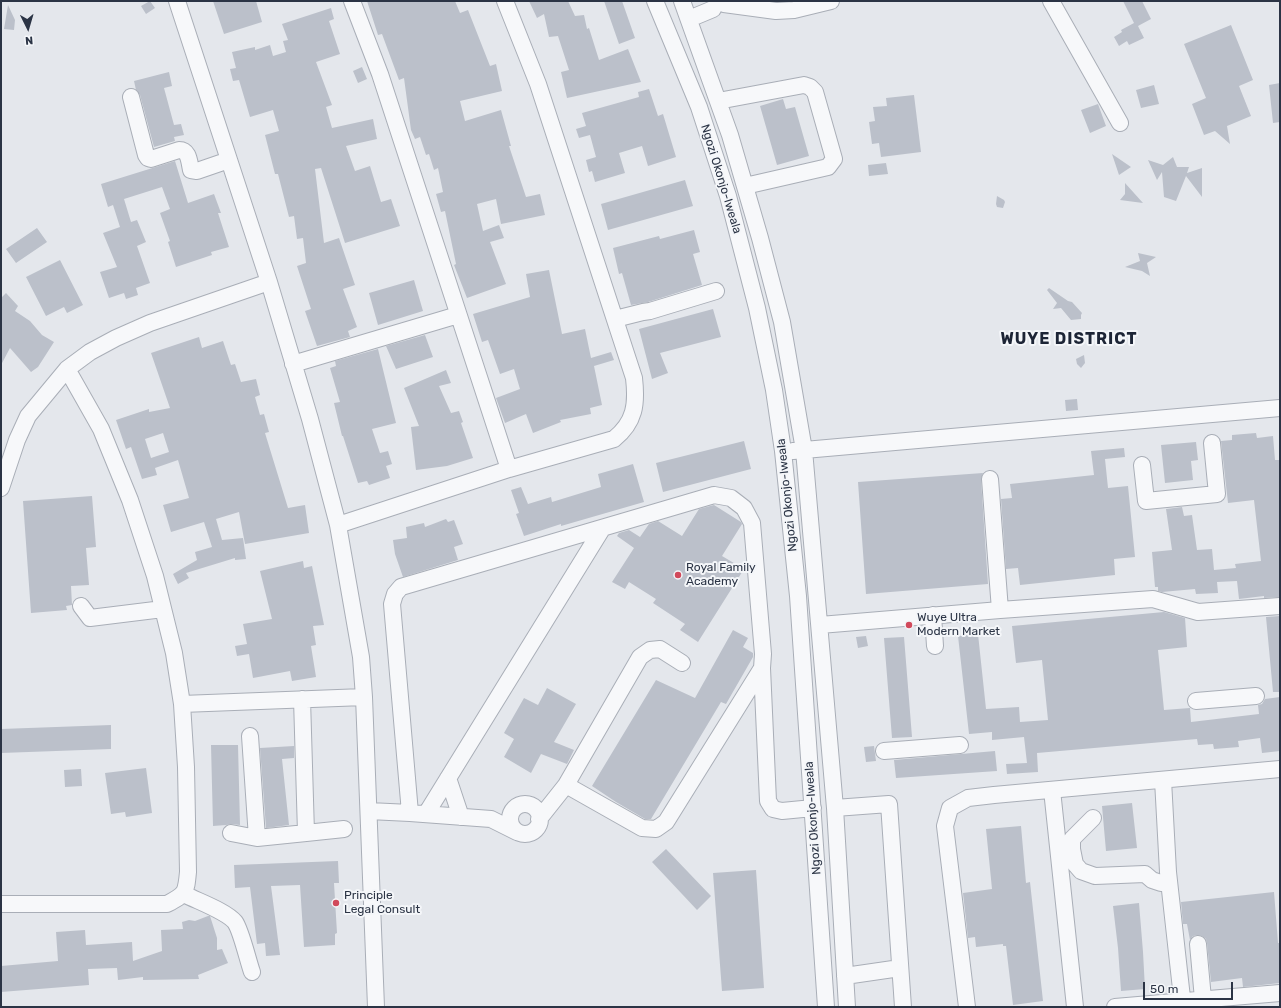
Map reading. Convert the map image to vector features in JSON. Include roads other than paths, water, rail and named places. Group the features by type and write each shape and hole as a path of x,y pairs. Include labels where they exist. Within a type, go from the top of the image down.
{"street":[{"path":"177,1 269,282 338,525 361,657 369,811 376,1007"},
{"path":"352,1 380,74 508,469"},
{"path":"338,525 508,469 614,439 629,423 634,408 636,393 634,378 538,84 505,1"},
{"name":"Ngozi Okonjo-Iweala","path":"655,1 699,108 728,196 757,308 774,390 783,451 798,596 826,1007"},
{"name":"Ngozi Okonjo-Iweala","path":"682,1 730,135 782,322 804,450 835,808 847,1007"},
{"path":"689,19 730,5 776,11 794,10 831,1"},
{"path":"1051,1 1120,123"},
{"path":"718,101 804,85 810,87 815,92 834,159 828,167 745,186"},
{"path":"131,97 148,158 150,159 179,150 184,150 186,152 191,170 197,171 229,160"},
{"path":"1,488 17,440 28,416 67,369 90,352 116,338 150,323 269,282"},
{"path":"615,319 643,312 650,312 716,291"},
{"path":"293,364 458,315"},
{"path":"1,904 167,904 184,894 187,888 186,767 182,704 174,653 153,569 130,500 101,429 67,369"},
{"path":"783,451 1280,408"},
{"path":"1142,465 1146,501 1217,494 1212,443"},
{"path":"990,479 1000,610"},
{"path":"410,813 392,604 395,594 401,587 714,495 731,498 744,508 752,523 762,654 768,801 774,809 782,811 812,808"},
{"path":"426,814 602,529"},
{"path":"820,625 1153,599 1198,612 1280,606"},
{"path":"81,606 90,618 163,609"},
{"path":"933,616 935,646"},
{"path":"369,811 491,819 517,832 527,834 532,832 536,829 539,819 566,784 640,658 650,650 660,649 682,663"},
{"path":"566,784 642,828 656,829 666,822 762,668"},
{"path":"1196,701 1256,696"},
{"path":"182,704 364,697"},
{"path":"302,700 306,833"},
{"path":"250,736 257,838"},
{"path":"884,751 960,745"},
{"path":"967,1007 945,826 950,808 968,798 1280,769"},
{"path":"448,778 461,817"},
{"path":"1162,780 1170,882 1183,1004"},
{"path":"1052,790 1076,1007"},
{"path":"491,819 520,807 552,803"},
{"path":"835,808 889,804 903,1007"},
{"path":"517,832 511,824 511,814 520,807 536,810 539,819"},
{"path":"1093,818 1072,839 1075,864 1081,871 1095,876 1145,874 1152,880 1161,883 1170,882"},
{"path":"231,833 257,838 344,829"},
{"path":"184,894 230,917 236,924 252,972"},
{"path":"1198,944 1203,999"},
{"path":"845,976 900,968"},
{"path":"1115,1007 1183,1004 1203,999 1280,993"}],"place":[{"name":"Royal Family Academy","path":"678,575"},
{"name":"Wuye Ultra Modern Market","path":"909,625"},
{"name":"Principle Legal Consult","path":"336,903"}],"district":[{"name":"WUYE DISTRICT","path":"1069,339"}]}
